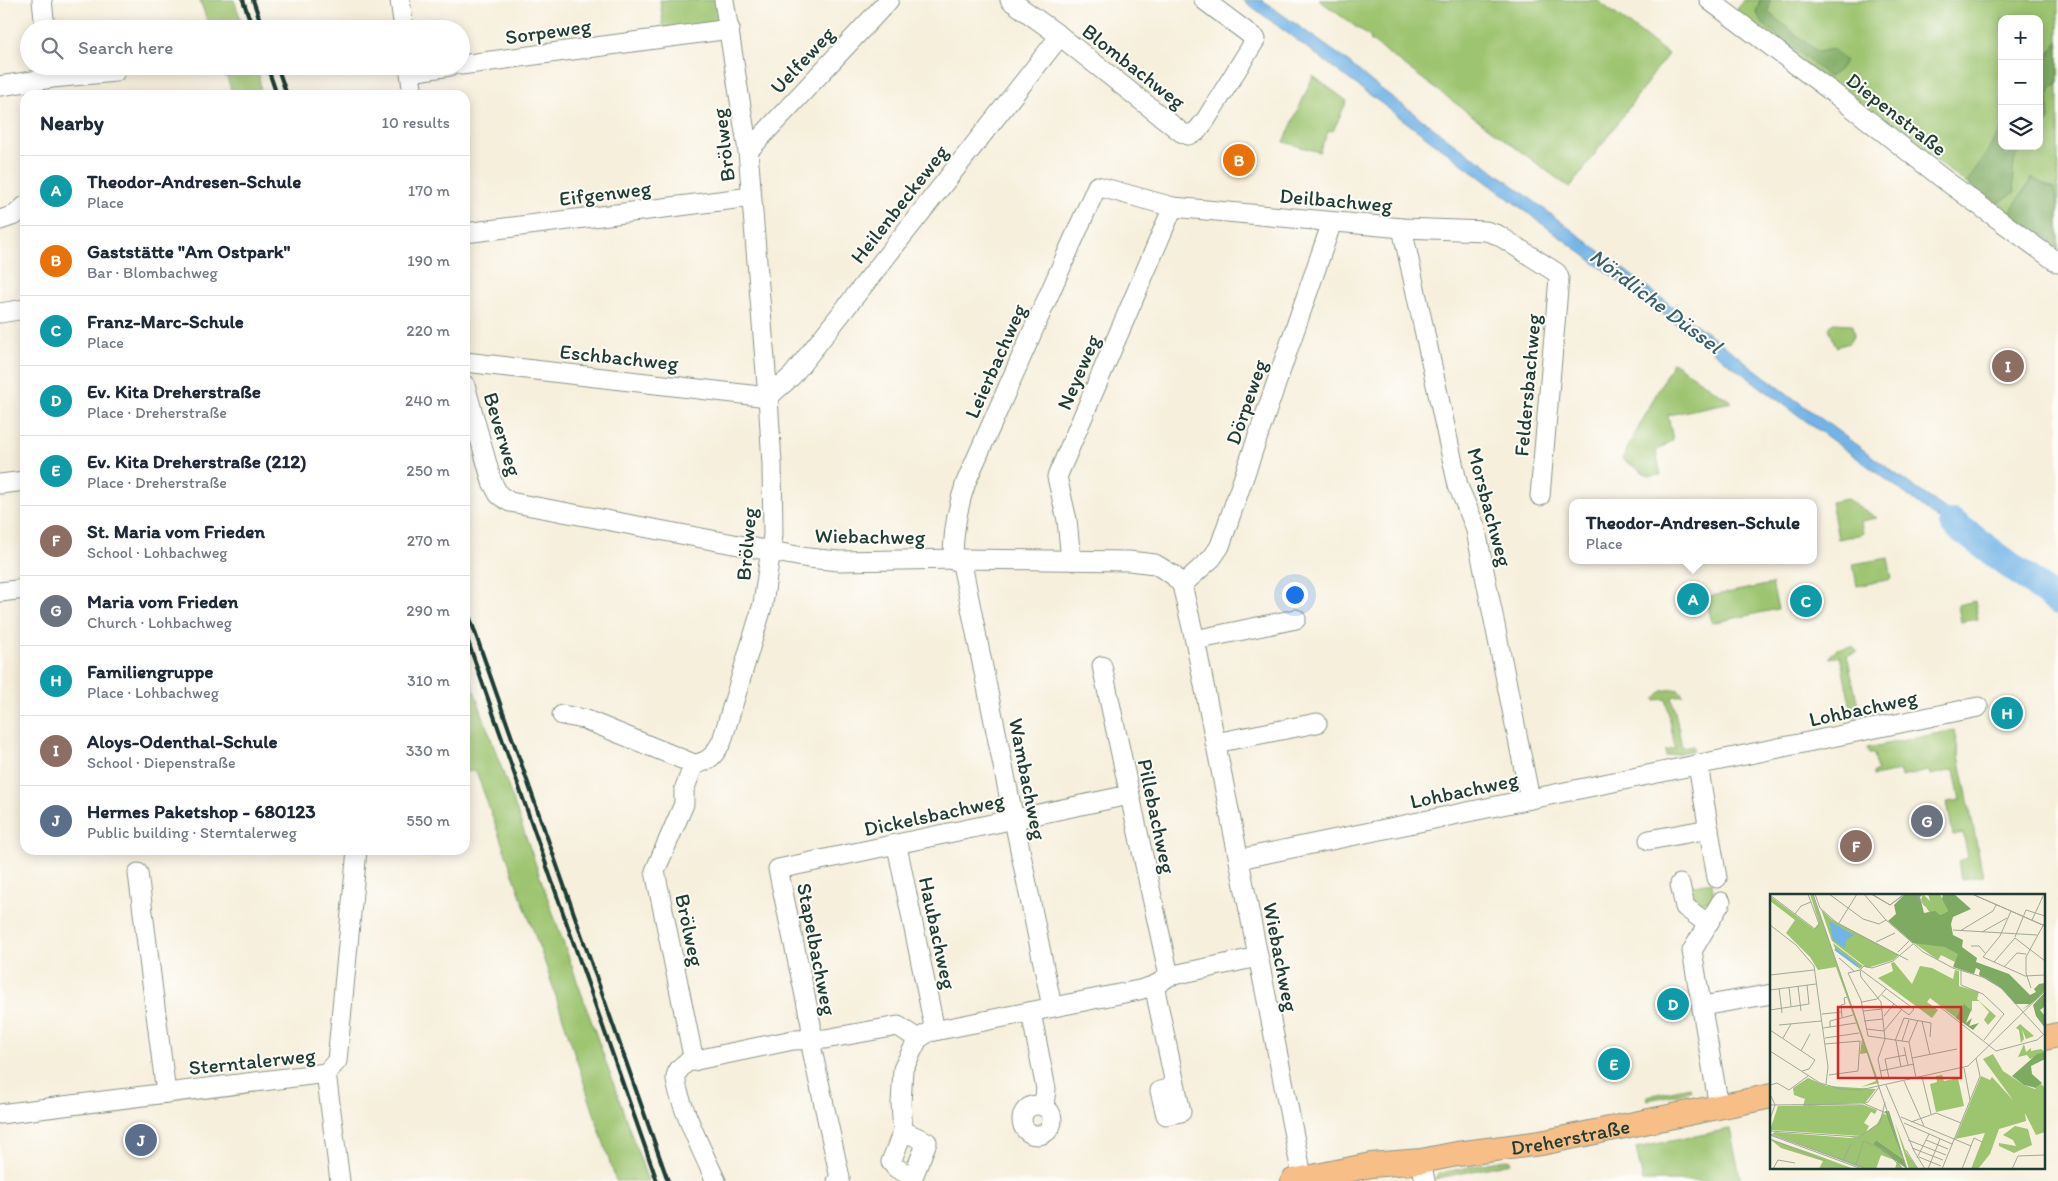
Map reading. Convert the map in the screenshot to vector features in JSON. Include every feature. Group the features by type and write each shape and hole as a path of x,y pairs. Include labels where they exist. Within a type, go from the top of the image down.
{"main road":[{"name":"Dreherstraße","path":"1379,1181 1423,1171 1465,1153 1541,1143 1770,1096"},
{"name":"Dreherstraße","path":"1302,1180 1371,1165 1423,1171"}],"street":[{"path":"40,0 43,20"},
{"path":"400,0 403,20"},
{"name":"Brölweg","path":"694,1061 655,871 684,804 684,790 694,764 708,761 716,753 722,741 763,604 772,552 772,464 768,397 748,151 724,0"},
{"name":"Uelfeweg","path":"748,151 888,0"},
{"name":"Blombachweg","path":"1010,0 1060,36 1181,132 1188,135 1193,134 1204,121 1256,39 1204,0"},
{"name":"Diepenstraße","path":"1709,0 1831,91 1942,178 2058,263"},
{"name":"Sorpeweg","path":"470,64 730,29"},
{"name":"Heilenbeckeweg","path":"768,397 792,376 1060,36"},
{"path":"0,86 91,75"},
{"path":"411,75 412,90"},
{"name":"Deilbachweg","path":"1097,186 1173,207 1402,228 1479,229 1492,232 1557,273 1559,278"},
{"name":"Leierbachweg","path":"957,560 953,535 956,516 966,482 1097,186"},
{"name":"Eifgenweg","path":"470,232 751,197"},
{"name":"Neyeweg","path":"1071,560 1068,520 1057,477 1173,207"},
{"path":"0,220 15,215 20,210"},
{"name":"Dörpeweg","path":"1182,585 1212,558 1220,546 1332,222"},
{"name":"Morsbachweg","path":"1402,228 1458,486 1475,526 1530,799"},
{"name":"Feldersbachweg","path":"1540,496 1559,278"},
{"path":"0,313 20,310"},
{"name":"Eschbachweg","path":"470,363 768,397"},
{"name":"Beverweg","path":"470,403 492,482 500,495"},
{"path":"0,484 20,482"},
{"name":"Wiebachweg","path":"500,495 510,502 772,552 839,561 1129,561 1155,564 1173,575 1182,585 1195,640 1302,1180"},
{"name":"Wambachweg","path":"957,560 1014,819 1052,1008"},
{"path":"0,592 20,590"},
{"path":"1195,640 1296,619"},
{"name":"Pillebachweg","path":"1102,666 1129,795 1161,981 1176,1087"},
{"name":"Lohbachweg","path":"1239,859 1978,707"},
{"path":"562,715 584,719 694,764"},
{"path":"1215,743 1317,723"},
{"path":"1698,765 1717,878"},
{"name":"Dickelsbachweg","path":"778,869 896,846 1129,795"},
{"path":"1649,840 1709,829"},
{"name":"Haubachweg","path":"896,846 926,1035"},
{"path":"326,1073 337,1061 357,855"},
{"name":"Stapelbachweg","path":"778,869 811,1024 810,1039 838,1179"},
{"name":"Sterntalerweg","path":"138,873 166,1093"},
{"path":"1680,884 1685,908 1708,924"},
{"path":"1719,1107 1692,951 1721,902"},
{"path":"810,1039 825,1039 898,1026 926,1035 1052,1008 1258,957"},
{"path":"1702,1006 1770,994"},
{"path":"1031,1012 1046,1089 1044,1106"},
{"path":"903,1131 901,1104 903,1069 926,1035"},
{"name":"Stapelbachweg","path":"716,1181 676,1083 676,1074 682,1066 694,1061 793,1040 810,1039"},
{"name":"Sterntalerweg","path":"0,1114 326,1073 340,1181"},
{"name":"Dreherstraße","path":"1344,1181 1423,1171"}],"green space":[{"path":"200,0 234,0 241,20 207,20"},
{"path":"660,0 717,0 719,21 664,32"},
{"path":"1319,0 1597,0 1668,54 1570,188"},
{"path":"1743,0 2058,0 2058,251 1735,13"},
{"path":"1760,0 1770,0 1769,13 1818,52 1833,49 1845,61 1839,70 1829,77 1764,25 1756,12"},
{"path":"2058,41 2058,83 2050,89 2049,120 2043,128 2043,105 2043,64"},
{"path":"226,75 259,75 261,90 231,90"},
{"path":"1313,76 1347,101 1333,131 1329,130 1319,152 1284,142"},
{"path":"1998,134 1998,150 2021,150 2014,161 2015,192 1996,204 1967,183"},
{"path":"2032,178 2054,189 2058,210 2058,253 2007,216"},
{"path":"1833,323 1852,324 1854,335 1849,343 1836,347 1829,328"},
{"path":"1673,362 1732,402 1668,415 1673,440 1656,451 1661,475 1649,476 1622,459"},
{"path":"1847,499 1877,518 1861,521 1863,534 1838,539 1831,502"},
{"path":"1888,558 1892,579 1857,586 1853,564"},
{"path":"1772,584 1778,609 1712,623 1706,597"},
{"path":"1975,601 1978,619 1961,622 1958,605"},
{"path":"1853,647 1858,652 1847,655 1859,710 1870,708 1871,713 1843,719 1842,714 1852,712 1840,656 1830,658 1830,656 1836,649"},
{"path":"470,679 648,1181 616,1181 546,966 476,771 470,772"},
{"path":"1679,690 1683,695 1672,697 1682,747 1692,745 1694,750 1666,756 1665,751 1675,748 1666,699 1655,700 1655,698 1662,691"},
{"path":"1954,730 1983,876 1961,879 1958,861 1968,858 1963,833 1953,835 1947,802 1960,800 1954,770 1930,775 1929,771 1901,777 1900,771 1873,776 1873,772 1877,771 1874,754 1869,754 1867,748"},
{"path":"1712,882 1714,900 1690,904 1687,886"},
{"path":"1690,1087 1691,1091 1648,1100 1647,1096"},
{"path":"1730,1129 1741,1181 1643,1181 1636,1148"},
{"path":"1508,1159 1511,1160 1511,1163 1434,1179 1440,1173"}],"water":[{"path":"1243,0 1262,0 1342,57 1373,83 1467,153 1481,161 1793,398 1907,482 1989,539 1979,551 1894,485"},
{"path":"1994,545 2058,594 2058,608 1986,554"}],"waterway":[{"name":"Nördliche Düssel","path":"1953,523 2058,601"}],"railway":[{"path":"243,0 250,20"},
{"path":"253,0 260,20"},
{"path":"270,75 275,90"},
{"path":"280,75 285,90"},
{"path":"470,618 668,1181"},
{"path":"470,647 657,1181"}],"place":[{"name":"Gaststätte \"Am Ostpark\"","path":"1239,160"},
{"name":"Aloys-Odenthal-Schule","path":"2008,366"},
{"name":"Theodor-Andresen-Schule","path":"1693,599"},
{"name":"Franz-Marc-Schule","path":"1806,601"},
{"name":"Familiengruppe","path":"2007,713"},
{"name":"Maria vom Frieden","path":"1927,821"},
{"name":"St. Maria vom Frieden","path":"1856,846"},
{"name":"Ev. Kita Dreherstraße","path":"1673,1004"},
{"name":"Ev. Kita Dreherstraße (212)","path":"1614,1064"},
{"name":"Hermes Paketshop - 680123","path":"141,1140"}]}
